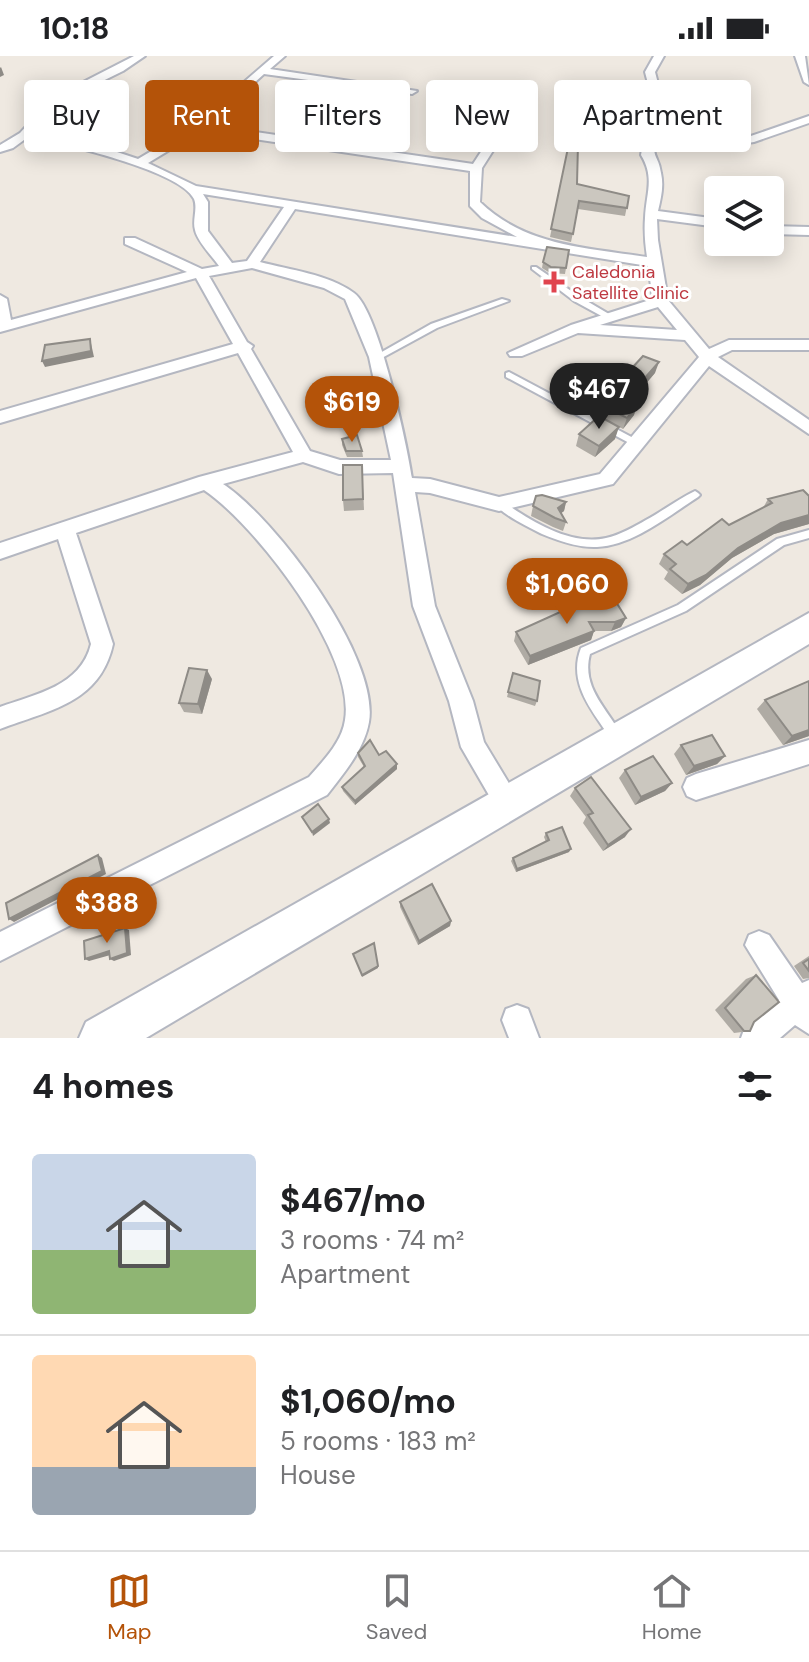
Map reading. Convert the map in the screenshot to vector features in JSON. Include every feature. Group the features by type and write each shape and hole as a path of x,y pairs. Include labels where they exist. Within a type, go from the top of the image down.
{"street":[{"path":"102,80 140,56"},
{"path":"251,80 280,56"},
{"path":"652,80 650,72 659,56"},
{"path":"800,56 809,82"},
{"path":"261,71 412,91"},
{"path":"751,140 809,119"},
{"path":"0,149 12,145 24,134"},
{"path":"259,136 476,168"},
{"path":"114,152 142,161 193,189 364,215 453,233 656,263"},
{"path":"142,161 164,152"},
{"path":"486,152 476,168 474,203 486,215 547,247"},
{"path":"648,152 655,168 657,190 651,214 661,301 707,357 809,428"},
{"path":"193,189 202,202 201,231 228,268"},
{"path":"252,264 291,206"},
{"path":"651,214 704,221"},
{"path":"453,233 486,215"},
{"path":"784,230 809,231"},
{"path":"130,241 200,273 245,346 304,455"},
{"path":"0,299 2,326 200,273 252,264 329,285 351,297 377,357 405,475 424,606 461,701 473,747 506,800"},
{"path":"516,353 576,328 661,301"},
{"path":"576,328 690,336"},
{"path":"0,551 66,532 206,482 304,455 339,467 405,475 430,486 499,504 606,479 707,357 729,345 809,345"},
{"path":"0,417 245,346"},
{"path":"0,947 318,786 344,754 359,714 355,683 342,651 261,530 242,508 206,482"},
{"path":"0,718 81,684 94,674 101,658 102,644 66,532"},
{"path":"102,1038 506,800 809,627"},
{"path":"696,787 808,754"},
{"path":"756,1038 806,1006 759,945"}],"lane":[{"path":"534,268 577,299 610,317"},
{"path":"377,357 434,326 505,301"},
{"path":"509,375 636,443"},
{"path":"499,504 524,523 564,537 604,544 632,533 695,495"},
{"path":"616,737 584,685 580,662 585,651 682,608 781,542 809,534"}],"building":[{"path":"567,152 578,152 577,184 629,196 627,208 579,201 573,234 551,229"},
{"path":"547,247 569,250 566,268 551,267 543,262"},
{"path":"90,339 91,351 42,361 45,345"},
{"path":"643,356 659,362 626,399 638,404 627,418 599,404"},
{"path":"599,416 619,427 599,446 579,434"},
{"path":"357,435 362,451 346,451 342,439"},
{"path":"343,465 362,465 363,499 343,500"},
{"path":"803,490 809,496 809,515 781,523 738,548 706,575 688,584 670,569 676,564 664,554 682,541 687,545 722,519 729,525 772,503 768,499"},
{"path":"536,496 566,502 558,508 566,522 533,506"},
{"path":"591,598 597,607 616,602 626,618 615,622 589,622 594,631 530,656 516,632"},
{"path":"189,668 207,670 198,704 179,703"},
{"path":"513,673 540,681 537,701 508,692"},
{"path":"809,681 809,730 792,736 765,700"},
{"path":"712,735 725,756 694,766 681,745"},
{"path":"370,740 379,755 386,751 397,764 355,801 342,787 365,766 358,753"},
{"path":"653,756 672,783 641,797 625,770"},
{"path":"591,777 631,829 608,845 588,815 593,813 575,788"},
{"path":"318,804 329,819 312,832 302,817"},
{"path":"562,827 571,849 517,869 513,858 549,840 546,833"},
{"path":"98,855 102,871 9,919 6,903"},
{"path":"432,884 451,921 419,941 400,902"},
{"path":"125,928 127,953 110,959 109,951 85,959 84,941"},
{"path":"374,943 378,966 362,975 353,954"},
{"path":"756,975 779,1002 754,1022 750,1031 744,1031 725,1008"}],"place":[{"name":"Caledonia Satellite Clinic","path":"554,282"}]}
